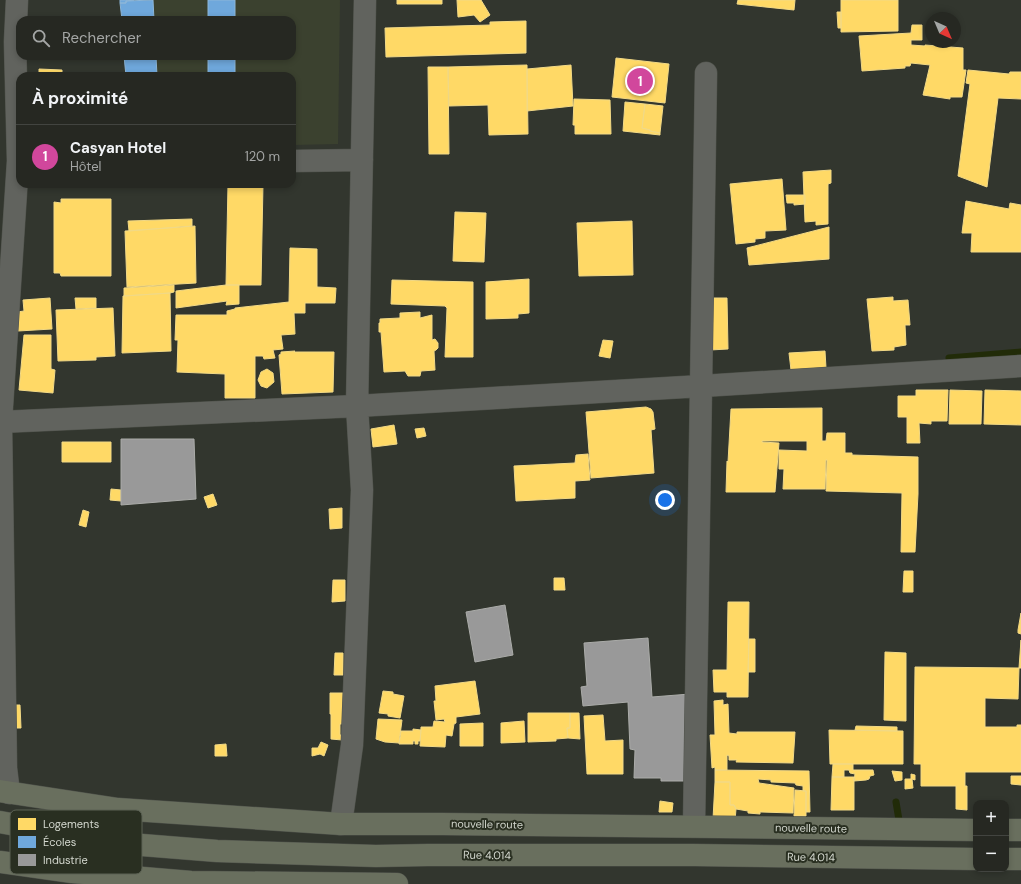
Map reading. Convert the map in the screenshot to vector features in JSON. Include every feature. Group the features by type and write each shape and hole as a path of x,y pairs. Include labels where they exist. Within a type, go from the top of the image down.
{"highway":[{"name":"nouvelle route","path":"4,792 133,810"},
{"name":"nouvelle route","path":"142,811 341,824 694,826 973,830"},
{"name":"Rue 4.014","path":"0,822 10,824"},
{"path":"1009,830 1021,830"},
{"name":"Rue 4.014","path":"142,845 217,851 376,856 694,855 973,859"},
{"path":"1009,859 1021,859"},
{"path":"0,862 10,863"},
{"path":"96,874 191,882 397,884"}],"street":[{"path":"16,16 17,0"},
{"path":"341,824 352,745 362,490 357,406 365,0"},
{"path":"16,21 16,72"},
{"path":"694,826 706,73"},
{"path":"296,161 362,160"},
{"path":"4,792 6,768 1,422 17,188"},
{"path":"1,422 357,406 1021,366"}],"shaded area":[{"path":"120,0 340,0 338,144 296,145 296,72 126,72 124,60 296,60 296,16 122,16"}],"building: Logements":[{"path":"397,0 442,0 442,4 397,4"},
{"path":"457,0 481,0 490,15 480,22 474,15 458,17"},
{"path":"738,0 795,0 794,10 737,4"},
{"path":"841,0 898,0 898,31 841,32"},
{"path":"837,12 841,12 841,28 838,28"},
{"path":"526,21 526,53 386,57 385,28 490,25 490,22"},
{"path":"912,25 922,25 922,40 911,40 911,45 925,46 925,48 963,48 963,70 966,70 962,97 950,97 950,99 923,95 930,65 911,63 910,66 905,66 905,68 862,71 859,36 911,33"},
{"path":"616,58 669,64 665,103 612,97"},
{"path":"527,65 528,134 489,135 488,105 449,106 448,67"},
{"path":"571,65 573,106 527,111 527,69"},
{"path":"428,67 448,67 449,154 429,154"},
{"path":"39,69 62,70 62,72 39,72"},
{"path":"968,70 1009,74 1010,72 1021,72 1021,99 998,98 987,187 958,176 970,84 966,83"},
{"path":"574,99 610,100 611,134 575,134 575,125 573,125"},
{"path":"625,102 645,104 642,128 660,133 660,135 623,131"},
{"path":"645,104 663,106 660,133 642,128"},
{"path":"831,170 831,183 828,184 828,224 816,225 816,221 805,222 803,172"},
{"path":"782,179 786,230 765,231 765,238 755,239 755,242 736,244 730,184"},
{"path":"228,188 263,188 261,285 226,285"},
{"path":"786,195 805,195 805,204 794,205 794,203 787,203"},
{"path":"61,199 111,199 111,276 61,276 60,273 54,273 54,202 61,203"},
{"path":"966,201 1009,209 1010,203 1021,205 1021,252 971,252 972,233 962,233"},
{"path":"455,212 486,213 484,262 453,261"},
{"path":"192,219 192,226 129,231 128,221"},
{"path":"632,221 633,275 579,276 577,223"},
{"path":"195,226 196,283 127,287 125,231"},
{"path":"829,227 829,259 749,265 747,248"},
{"path":"290,248 317,249 317,287 336,288 335,303 305,303 305,313 294,313 295,334 281,335 283,349 273,350 275,358 264,359 263,356 255,356 255,398 225,398 225,374 177,372 178,340 175,340 176,315 227,315 227,311 235,308 289,302"},
{"path":"529,279 529,313 518,314 518,318 486,319 486,282"},
{"path":"392,280 473,282 473,357 445,357 447,308 445,306 391,304"},
{"path":"174,285 174,292 170,293 124,296 124,288"},
{"path":"226,285 239,285 239,304 226,305 227,301 176,308 176,291"},
{"path":"170,293 171,351 122,353 123,296"},
{"path":"893,297 893,301 908,300 910,325 905,325 906,345 894,347 894,350 872,351 867,299"},
{"path":"50,298 52,329 18,331 17,312 24,311 23,300"},
{"path":"75,298 96,298 96,308 76,309"},
{"path":"709,298 727,298 728,349 710,350"},
{"path":"113,308 115,356 96,357 96,360 58,361 56,310"},
{"path":"420,312 420,318 432,315 432,340 435,339 438,343 438,348 434,351 435,370 421,371 420,376 408,376 405,371 384,372 381,332 379,332 380,319 400,318 400,313"},
{"path":"24,335 51,335 51,369 55,370 53,393 19,390"},
{"path":"603,340 613,341 610,358 599,356"},
{"path":"295,351 294,352 334,352 333,392 282,394 279,355 281,352"},
{"path":"825,351 826,368 791,370 789,353"},
{"path":"267,369 273,373 274,382 267,388 261,386 258,380 261,372"},
{"path":"916,390 948,390 947,421 931,421 931,424 919,423 920,443 907,443 907,417 898,417 898,396 916,396"},
{"path":"950,390 982,391 981,424 949,424"},
{"path":"985,390 1021,391 1021,425 984,424"},
{"path":"646,407 651,409 653,412 655,429 651,430 654,473 591,478 586,412"},
{"path":"822,408 822,441 826,441 827,433 845,433 845,453 852,453 852,455 918,457 915,552 901,552 902,493 826,491 827,460 825,489 783,489 784,469 779,469 779,450 807,451 807,441 762,441 779,443 775,492 726,492 731,409"},
{"path":"394,425 397,444 373,447 371,429"},
{"path":"424,428 426,436 417,438 415,429"},
{"path":"62,442 111,442 111,462 62,462"},
{"path":"588,454 590,480 575,481 575,498 516,501 514,466 575,463 576,455"},
{"path":"111,489 121,490 121,501 110,500"},
{"path":"213,494 217,505 208,508 204,497"},
{"path":"342,508 342,528 330,529 329,509"},
{"path":"83,510 89,512 86,527 79,525"},
{"path":"904,571 913,571 913,592 903,592"},
{"path":"554,578 564,578 565,590 554,590"},
{"path":"333,580 345,580 345,601 332,602"},
{"path":"728,602 749,602 748,697 727,697 727,692 714,692 713,670 727,670"},
{"path":"1021,613 1021,634 1018,633 1018,630"},
{"path":"749,639 755,639 755,672 748,672"},
{"path":"1021,640 1021,668 1019,668"},
{"path":"885,652 906,653 906,721 884,720"},
{"path":"335,653 343,653 343,675 334,675"},
{"path":"915,667 1019,668 1018,699 985,698 985,727 1017,727 1017,725 1021,725 1021,772 965,772 965,786 967,786 967,810 956,809 956,786 921,786 921,764 914,764"},
{"path":"475,681 480,714 456,717 456,723 454,724 452,736 446,735 445,747 420,746 421,727 433,727 434,721 445,722 444,719 436,720 434,701 436,701 435,686"},
{"path":"383,691 393,692 393,694 404,696 400,718 379,713"},
{"path":"330,693 343,693 344,724 340,724 340,735 343,735 342,740 331,739"},
{"path":"723,700 723,705 728,704 729,733 795,732 793,763 736,762 737,760 729,760 729,756 727,755 727,770 715,770 715,767 712,768 710,735 715,735 714,701"},
{"path":"11,705 20,705 21,728 11,728"},
{"path":"528,713 570,713 570,728 567,728 568,738 556,739 556,741 528,742"},
{"path":"570,713 579,713 580,739 568,738 567,728 570,728"},
{"path":"603,715 605,741 623,740 623,774 587,774 584,716"},
{"path":"378,719 402,720 399,743 385,742 376,739"},
{"path":"524,721 525,742 501,743 501,723"},
{"path":"483,723 483,746 460,746 460,724"},
{"path":"856,726 897,727 897,731 855,730"},
{"path":"413,729 421,730 420,741 418,741 418,744 415,744 415,741 413,741 413,744 399,744 401,731 413,731"},
{"path":"829,730 903,731 903,764 830,764"},
{"path":"321,742 328,745 324,756 320,754 312,756 312,748 318,748"},
{"path":"226,744 227,756 215,756 215,745"},
{"path":"833,764 853,764 853,770 873,770 874,775 870,776 869,779 866,780 854,781 855,774 850,773 849,770 844,770 844,777 832,777"},
{"path":"715,770 809,771 810,812 806,812 806,791 803,791 803,786 796,785 795,783 771,782 771,780 758,779 759,783 794,788 793,813 760,812 760,814 748,813 748,811 736,809 734,805 730,805 730,782 715,782"},
{"path":"892,771 902,772 902,780 895,781"},
{"path":"911,774 915,775 915,780 912,779 913,788 905,789 905,779 911,779"},
{"path":"1011,776 1021,776 1021,785 1011,784"},
{"path":"832,777 854,777 854,810 831,810"},
{"path":"715,782 730,782 730,805 734,805 736,809 735,821 713,819"},
{"path":"795,790 806,791 806,816 794,816"},
{"path":"660,801 673,803 672,812 659,812"}],"building: Écoles":[{"path":"120,0 134,0 126,1 126,3 120,3"},
{"path":"153,0 154,16 122,16 120,3 126,3 126,1"},
{"path":"208,0 235,0 235,16 208,16"},
{"path":"124,60 156,60 157,72 126,72"},
{"path":"208,60 235,60 235,72 208,72"}],"building: Industrie":[{"path":"121,439 194,439 196,499 121,505"},
{"path":"505,605 513,655 475,662 466,612"},
{"path":"648,638 652,697 690,694 684,781 661,781 661,778 634,778 635,750 630,749 628,702 583,706 581,687 587,686 584,643"}],"waterway":[{"path":"949,358 1021,352"},
{"path":"896,802 900,826"}],"place":[{"name":"Casyan Hotel","path":"640,81"}]}
